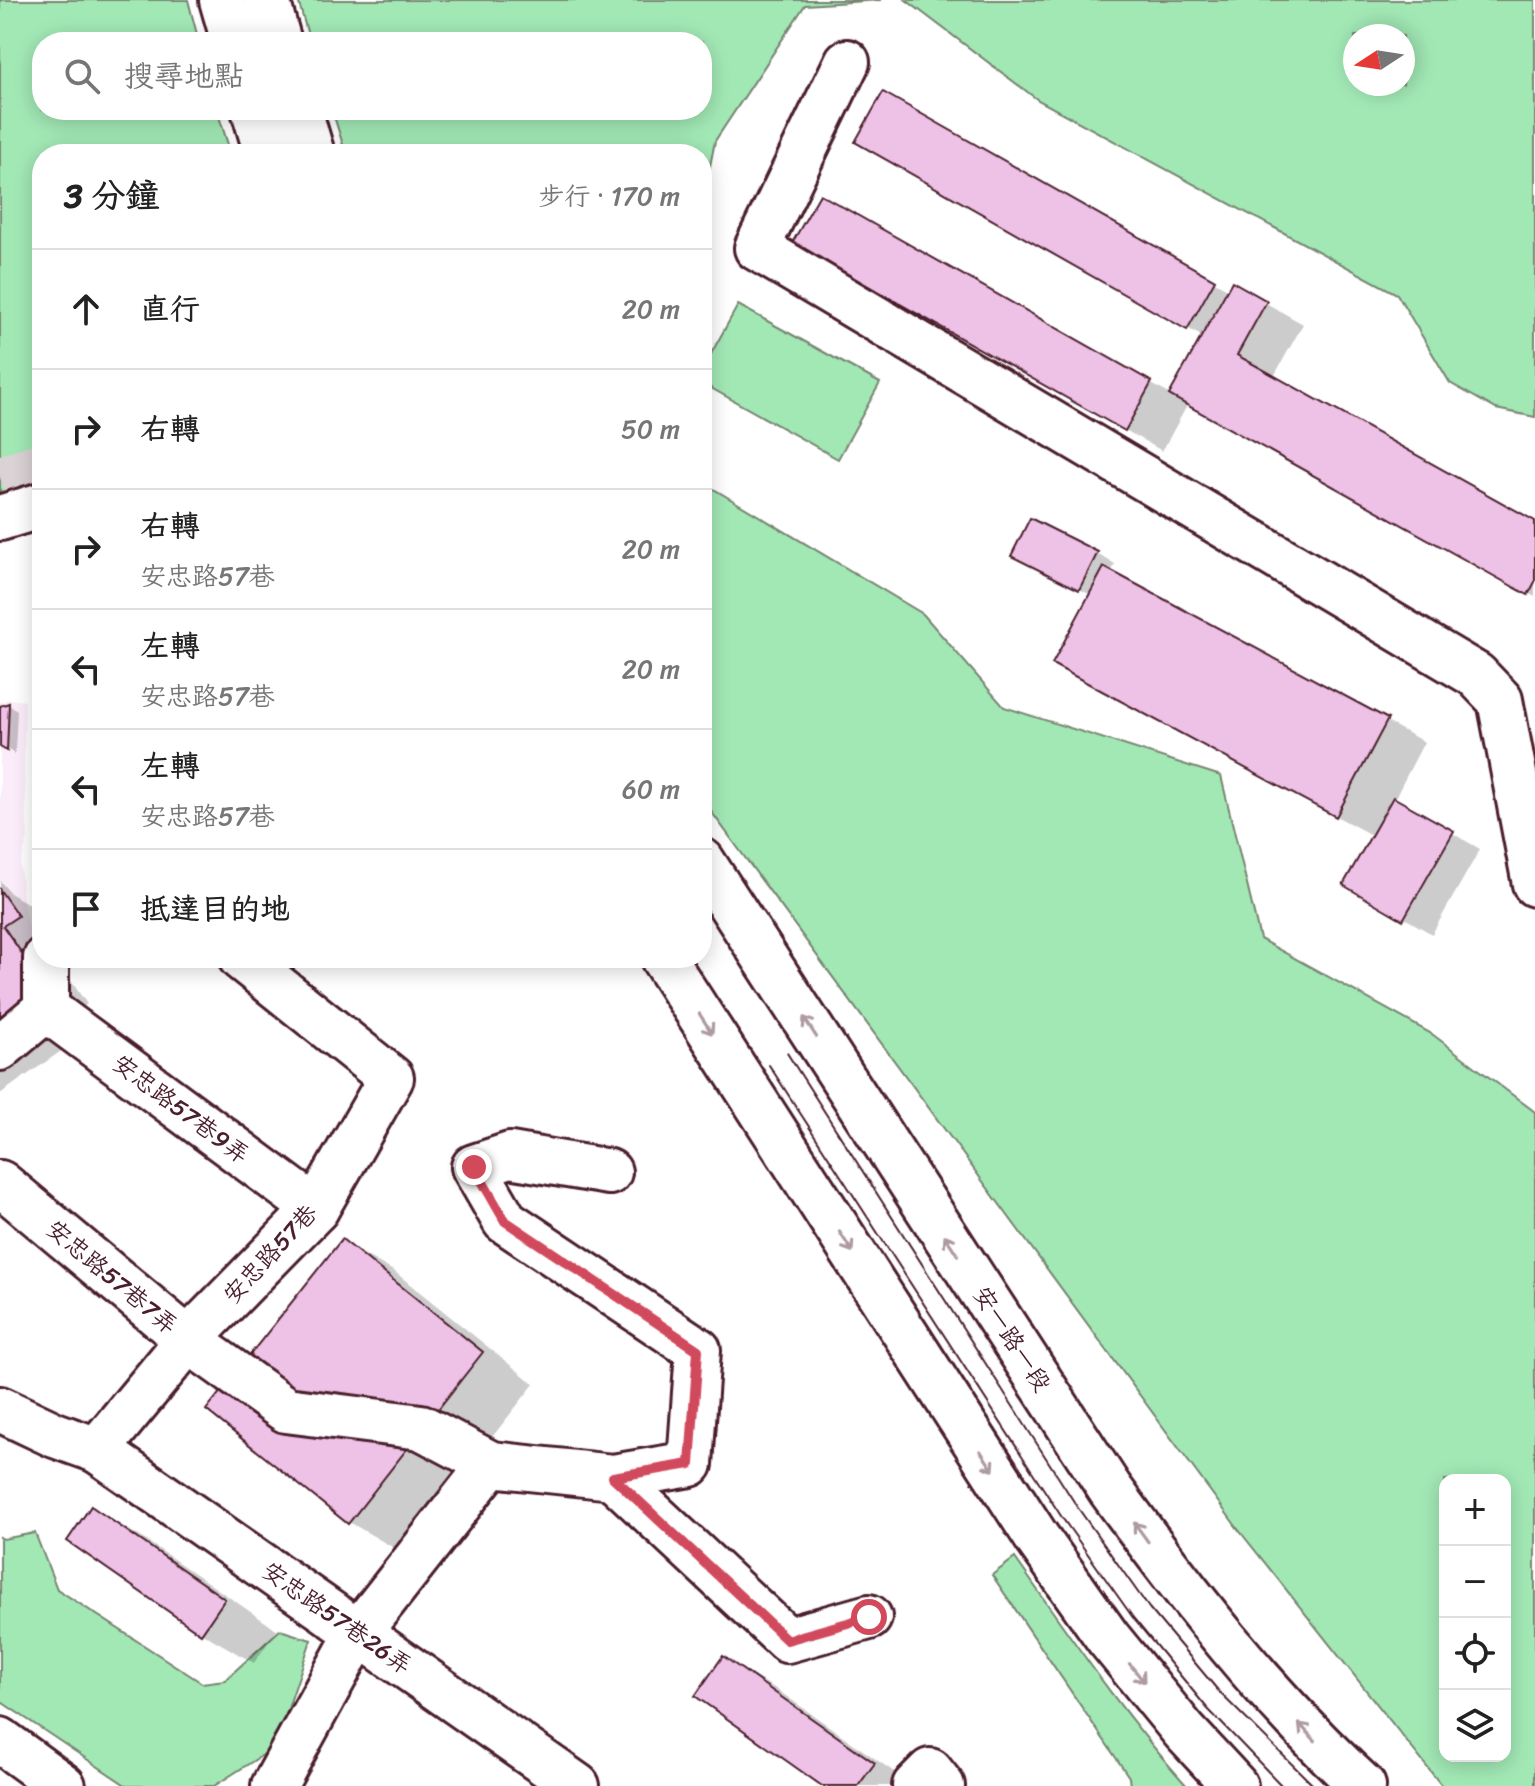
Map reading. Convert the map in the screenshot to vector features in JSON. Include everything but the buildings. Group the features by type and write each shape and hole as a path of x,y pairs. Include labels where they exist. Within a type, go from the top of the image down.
{"street":[{"path":"222,0 231,32"},
{"path":"267,0 276,32"},
{"path":"847,62 757,248 1476,675 1500,700 1535,884"},
{"path":"257,120 264,144"},
{"path":"302,120 309,144"},
{"path":"0,518 32,508"},
{"path":"1512,765 1535,728"},
{"name":"安一路一段","path":"712,876 1110,1489 1177,1581 1246,1667 1324,1750 1363,1786"},
{"path":"0,1048 46,1009 46,968"},
{"name":"安忠路57巷","path":"97,1450 188,1340 316,1209 391,1078 254,968"},
{"path":"669,968 1037,1538 1108,1638 1184,1731 1235,1786"},
{"name":"安忠路57巷9弄","path":"46,1009 316,1209"},
{"path":"188,1340 286,1410 421,1427 491,1464 613,1477 690,1464 698,1350 505,1221 474,1167 510,1155 609,1172"},
{"name":"安忠路57巷7弄","path":"0,1183 188,1340"},
{"path":"0,1409 55,1435 97,1450"},
{"name":"安忠路57巷26弄","path":"97,1450 577,1786"},
{"path":"274,1786 358,1633 491,1464"},
{"path":"613,1477 787,1640 869,1617"},
{"path":"0,1740 63,1786"},
{"path":"915,1786 930,1771 942,1786"}],"shaded area":[{"path":"9,699 25,701 24,772 28,838 20,865 24,909 32,940 32,968 39,968 0,1030 0,702"}],"green space":[{"path":"0,0 188,0 196,32 32,32 32,120 220,120 228,144 32,144 32,491 0,501"},
{"path":"298,0 881,0 805,5 715,141 712,156 712,144 343,144 335,120 712,120 712,32 307,32"},
{"path":"906,0 1535,0 1535,417 1496,409 1450,383 1397,294 1038,100"},
{"path":"738,305 880,383 838,459 712,389 712,352"},
{"path":"712,488 923,614 1004,707 1221,776 1260,939 1432,1034 1535,1112 1535,1786 1442,1786 1238,1529 712,813"},
{"path":"35,1533 57,1589 202,1683 225,1680 280,1630 311,1640 275,1747 214,1786 127,1786 0,1701 0,1537"},
{"path":"1015,1558 1119,1703 1187,1786 1130,1786 1129,1777 992,1575"}],"tunnel":[{"path":"0,478 32,467"}],"tram line":[{"path":"787,1053 1078,1508 1149,1608 1221,1694 1314,1786"},
{"path":"769,1065 1063,1519 1134,1619 1207,1708 1282,1786"}],"route":[{"path":"474,1167 505,1221 698,1350 690,1464 613,1477 787,1640 869,1617"}]}
